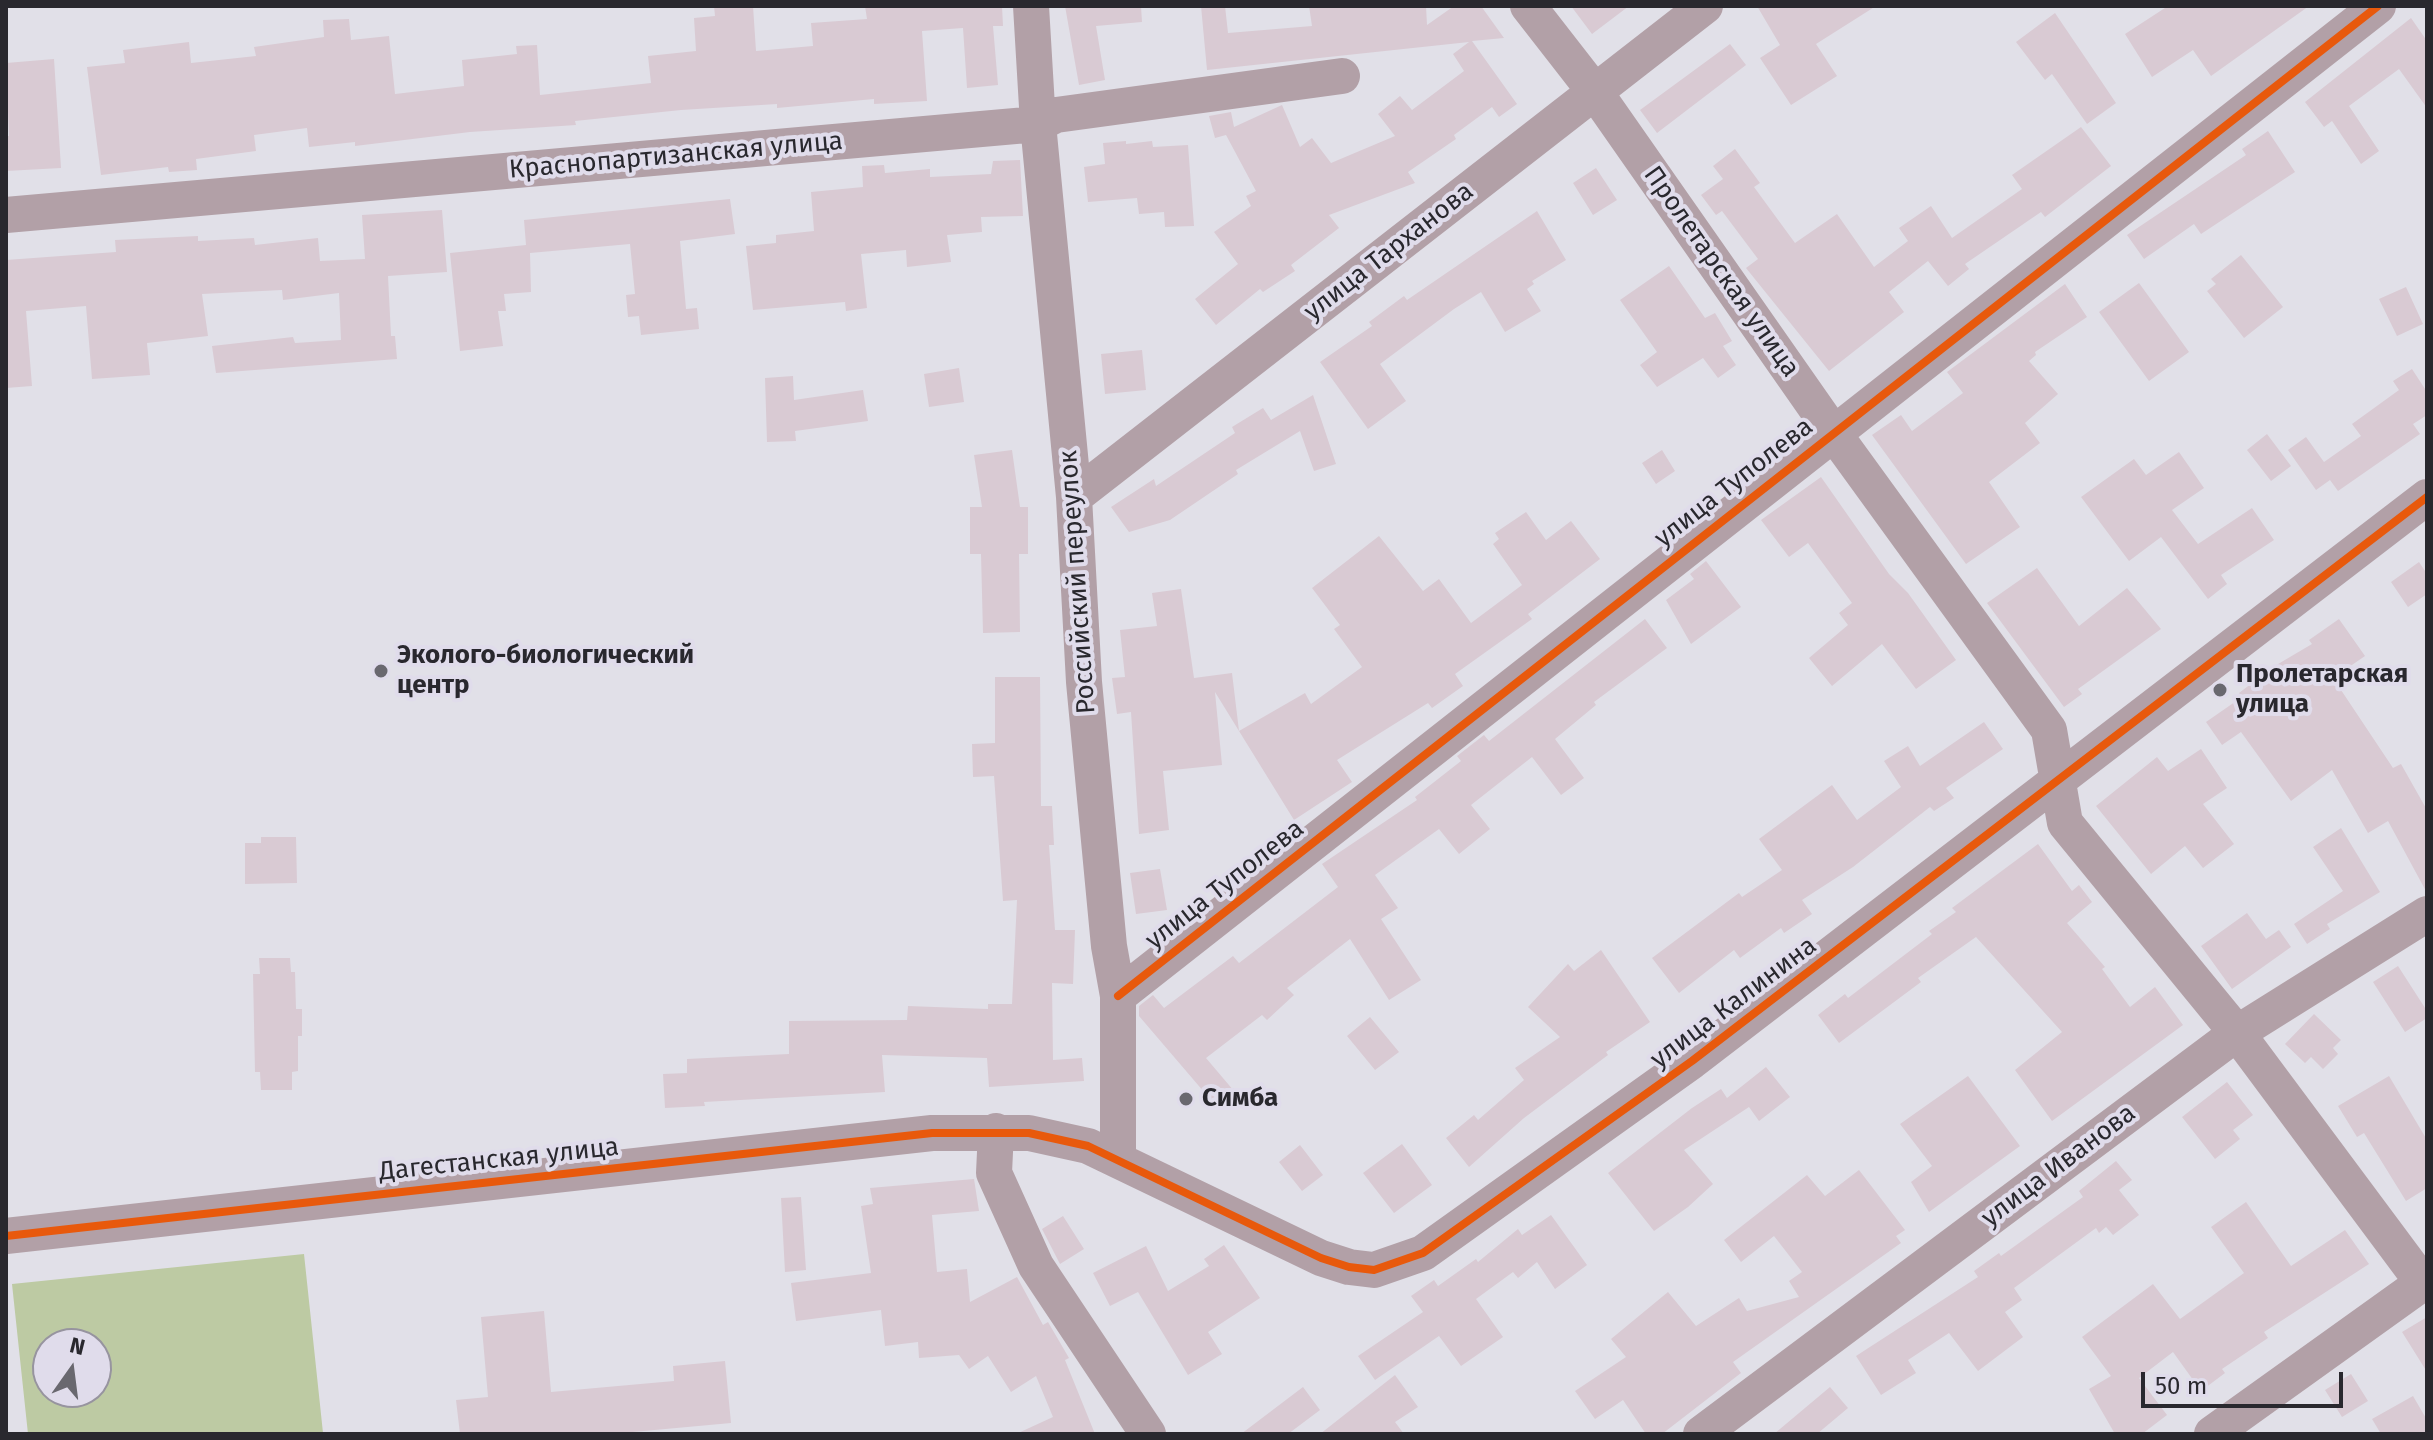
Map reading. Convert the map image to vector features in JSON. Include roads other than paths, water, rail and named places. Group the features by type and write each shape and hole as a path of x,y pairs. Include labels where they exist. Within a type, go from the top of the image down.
{"street":[{"name":"Российский переулок","path":"1031,6 1038,124 1074,497 1084,682 1109,946 1118,996 1118,1158"},
{"name":"Пролетарская улица","path":"1528,6 1595,92 1832,431 2049,730 2065,823 2237,1033 2425,1282"},
{"name":"улица Тарханова","path":"1074,497 1705,6"},
{"name":"улица Туполева","path":"1118,996 1832,431 2378,6"},
{"name":"Краснопартизанская улица","path":"6,215 1038,124 1056,115 1342,76"},
{"name":"улица Калинина","path":"996,1131 1061,1140 1118,1158 1321,1258 1374,1270 1397,1265 1423,1253 1692,1061 2427,497"},
{"name":"улица Иванова","path":"1701,1434 2237,1033 2427,914"},
{"path":"996,1131 994,1173 1036,1266 1148,1434"},
{"name":"Дагестанская улица","path":"6,1236 932,1133 996,1131"},
{"path":"2212,1434 2425,1282"}],"place":[{"name":"Эколого-биологический центр","path":"381,671"},
{"name":"Пролетарская улица","path":"2220,690"},
{"name":"Симба","path":"1186,1099"}]}
